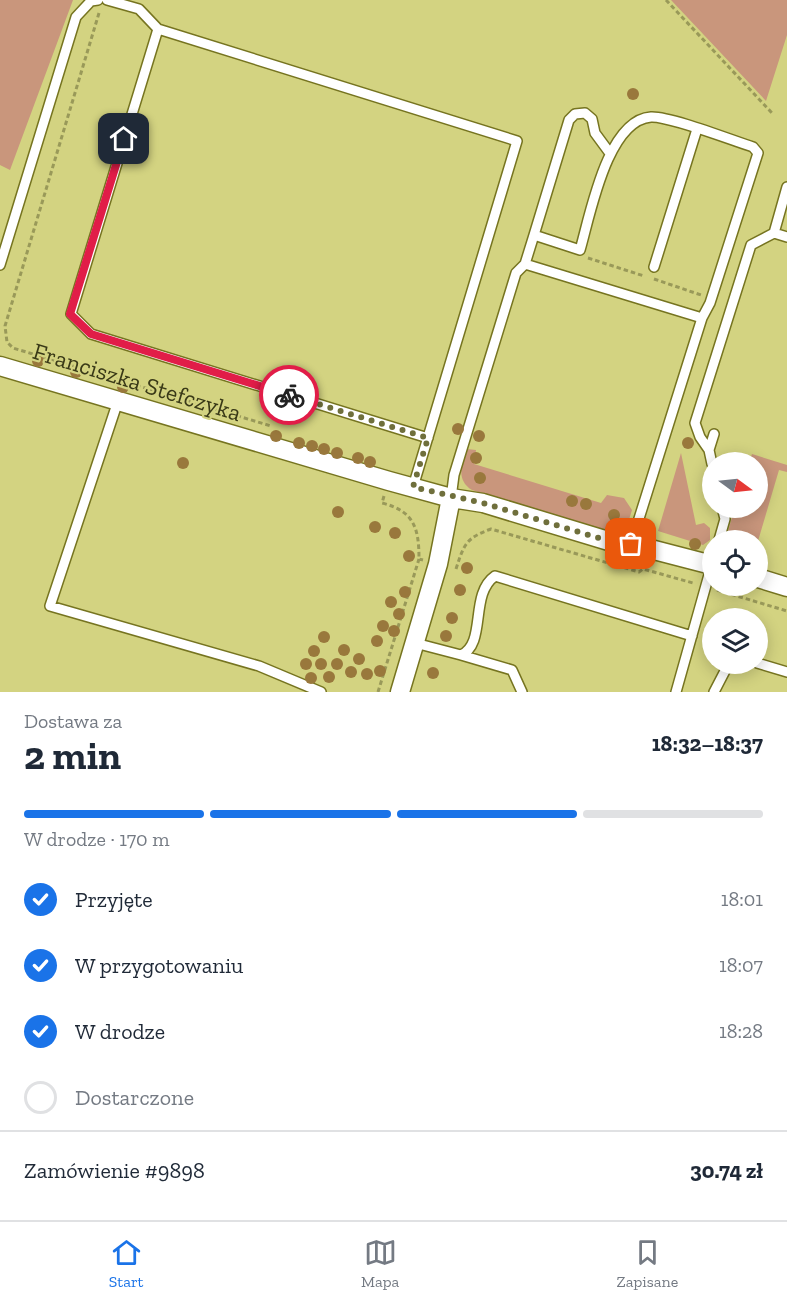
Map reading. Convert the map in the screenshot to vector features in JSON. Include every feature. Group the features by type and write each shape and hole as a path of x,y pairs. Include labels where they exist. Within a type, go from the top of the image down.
{"street":[{"name":"Franciszka Stefczyka","path":"0,366 451,498 483,503 615,543 631,544 702,562"},
{"path":"400,692 438,564 451,498"},
{"path":"768,581 787,587"}],"lane":[{"path":"0,265 76,17 91,1 99,0"},
{"path":"107,0 139,9 158,29 518,141 413,487"},
{"path":"158,29 70,314 91,334 428,438"},
{"path":"451,498 454,475 516,273 525,264 569,120 575,114 585,113 592,119 594,133 609,152"},
{"path":"534,235 580,250 609,152 636,122 651,117 753,147 758,153 712,298 702,318 631,544"},
{"path":"654,267 697,129"},
{"path":"709,450 700,438 695,423 752,245 774,233 787,187"},
{"path":"774,233 787,237"},
{"path":"525,264 702,318"},
{"path":"118,401 50,606 259,666 321,692"},
{"path":"709,450 714,434"},
{"path":"461,655 472,645 481,592 486,582 495,576 692,636"},
{"path":"676,692 703,596"},
{"path":"415,643 512,670 522,692"},
{"path":"768,666 787,672"},
{"path":"714,692 723,674"}],"path":[{"path":"666,0 772,113"},
{"path":"99,11 5,326 7,342 14,348 271,426"},
{"path":"580,250 579,255 712,298"},
{"path":"378,692 419,559 419,535 409,516 399,507 382,503 389,480"},
{"path":"453,580 464,545 474,535 491,529 639,572 643,569 702,586"},
{"path":"419,559 456,569"},
{"path":"736,596 787,611"}],"shaded area":[{"path":"0,0 73,0 10,170 0,165"},
{"path":"671,0 787,0 787,35 766,101"},
{"path":"467,449 476,450 474,464 601,503 607,495 624,498 632,510 627,526 617,532 599,531 472,490 464,481 461,471"},
{"path":"681,453 696,525 704,523 710,530 702,530 702,545 658,531"},
{"path":"768,459 787,465 787,472 779,470 768,507"},
{"path":"732,518 765,518 761,530 728,530"}],"way so far":[{"path":"289,395 428,438 413,487 451,498 483,503 615,543 631,544"}],"route":[{"path":"124,139 70,314 91,334 289,395"}]}
